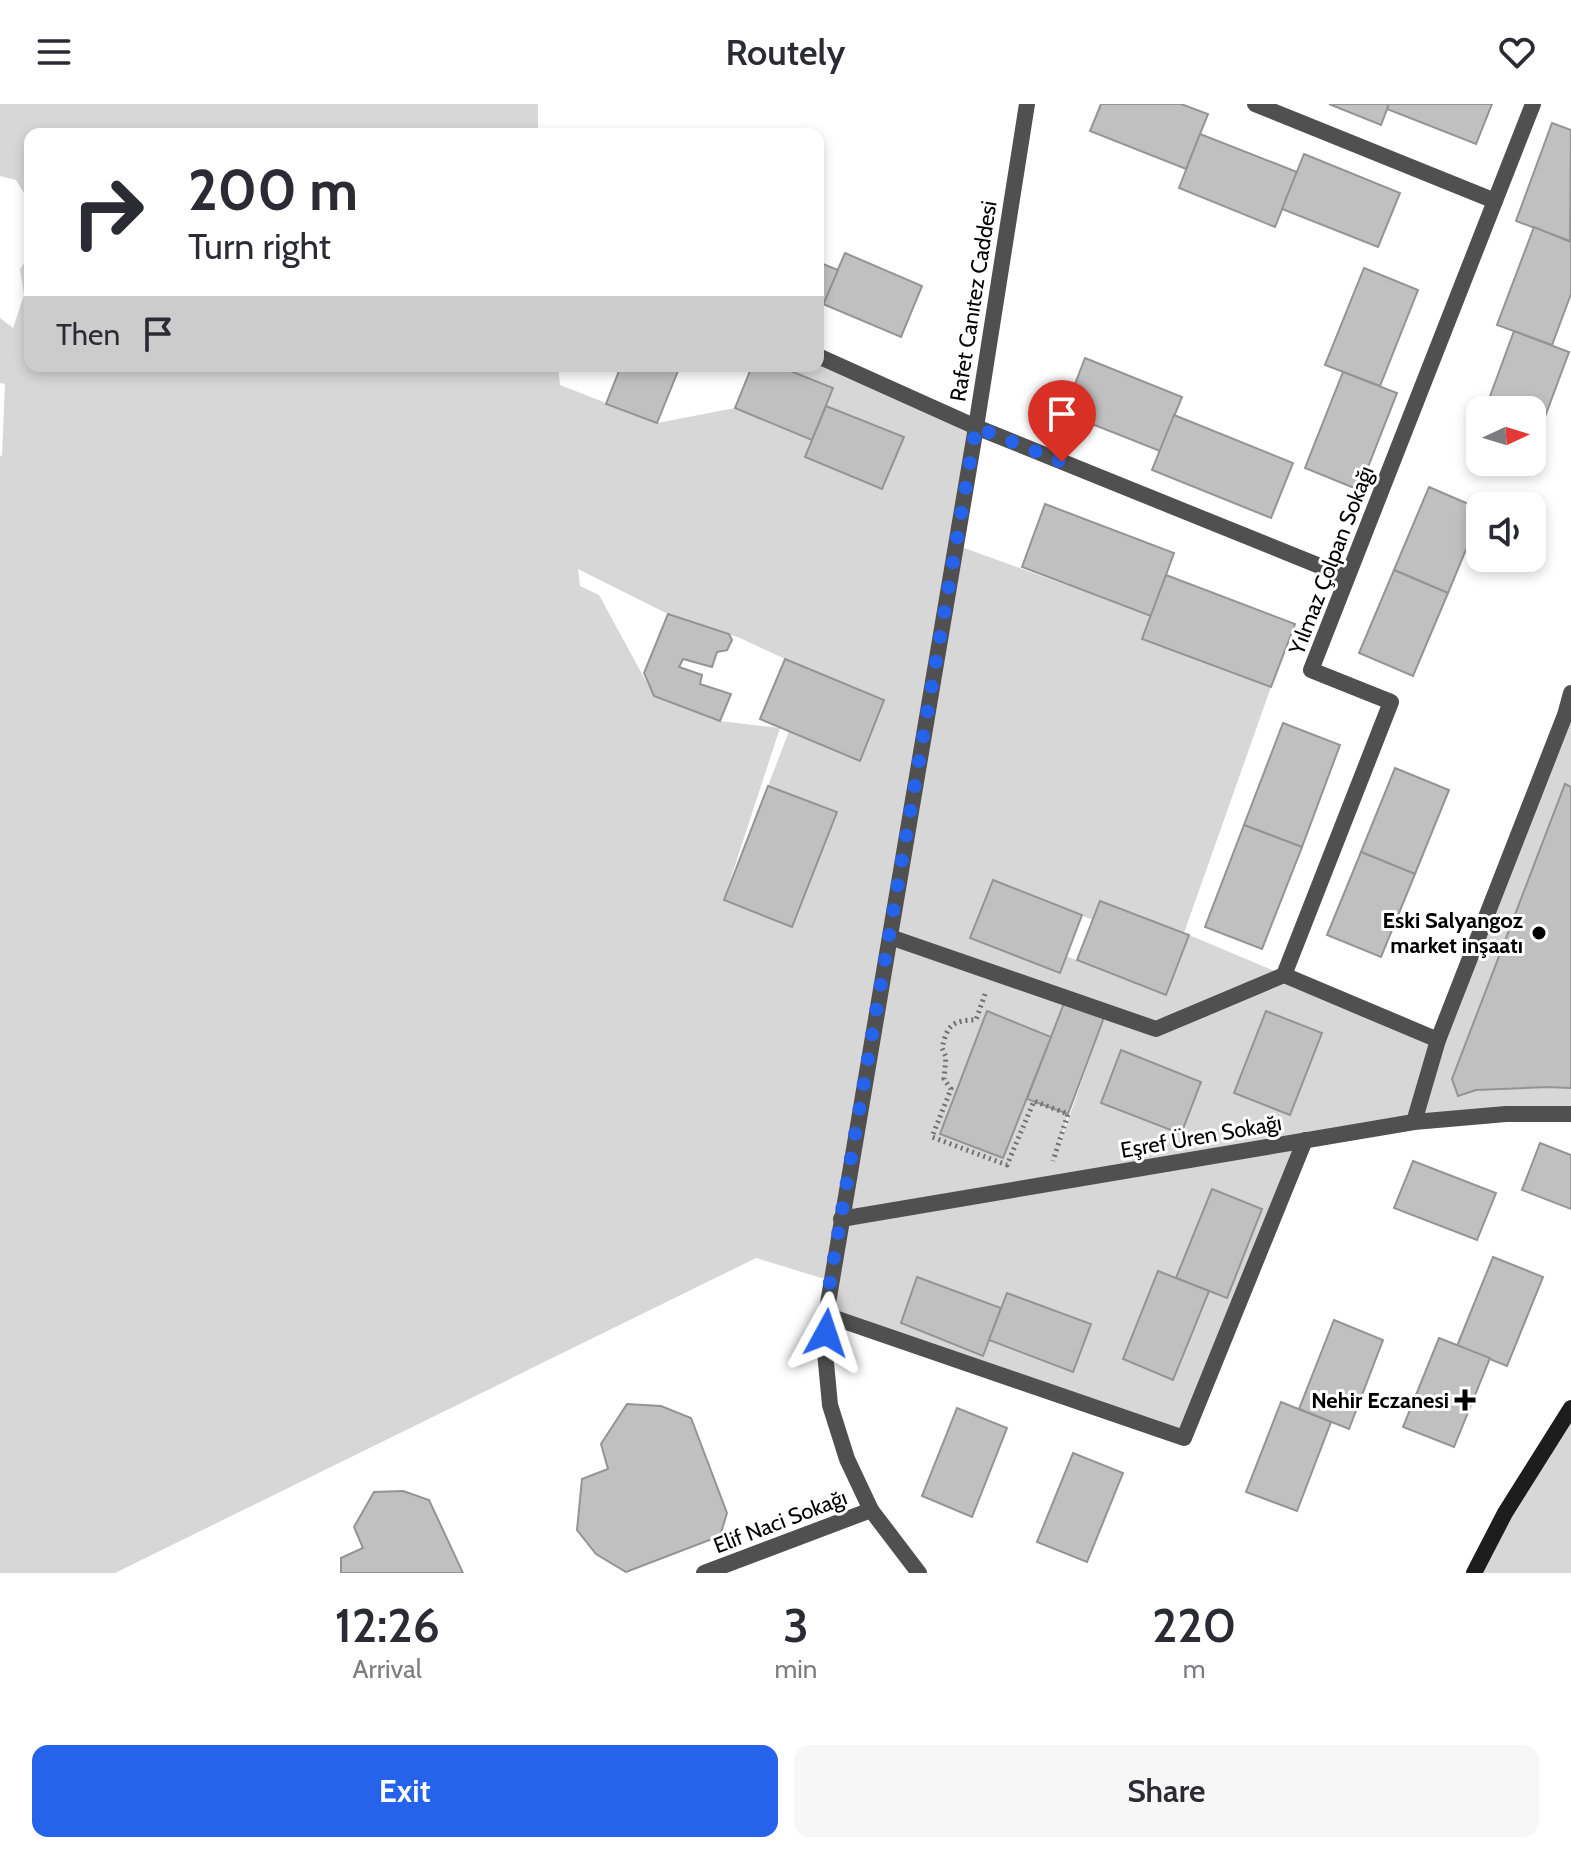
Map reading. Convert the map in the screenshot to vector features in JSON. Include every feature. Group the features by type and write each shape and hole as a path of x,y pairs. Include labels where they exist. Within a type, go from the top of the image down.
{"main road":[{"path":"1474,1573 1505,1513 1571,1408"}],"street":[{"name":"Rafet Canıtez Caddesi","path":"919,1573 871,1510 847,1459 830,1405 825,1352 826,1315 976,427 1027,104"},
{"path":"1255,104 1495,201"},
{"name":"Yılmaz Çolpan Sokağı","path":"1284,975 1391,702 1311,670 1533,104"},
{"path":"824,359 976,427 1347,577"},
{"path":"1414,1122 1438,1040 1571,693"},
{"path":"890,937 1156,1029 1284,975 1438,1040"},
{"name":"Eşref Üren Sokağı","path":"841,1219 1414,1122 1506,1114 1571,1114"},
{"path":"826,1315 1184,1438 1305,1140"},
{"name":"Elif Naci Sokağı","path":"704,1573 871,1510"}],"path":[{"path":"976,1020 957,1022 948,1028 944,1037 944,1079 951,1089 932,1137 1007,1165 1034,1101 1068,1114 1045,1185"}],"shaded area":[{"path":"0,104 538,104 538,128 24,128 24,193 16,180 0,176"},
{"path":"24,263 24,295 20,269"},
{"path":"24,295 24,372 559,372 560,385 657,423 735,408 812,440 882,488 903,437 826,406 833,389 792,372 824,372 824,359 976,427 956,545 1151,616 1142,639 1271,687 1184,933 1101,901 1093,920 993,881 1060,972 1066,956 1166,995 1189,935 1438,1040 1571,693 1571,1114 1305,1140 1184,1438 826,1315 831,1281 756,1258 115,1573 0,1573 0,457 5,384 0,383 0,318 13,328","holes":["578,569 668,614 740,638 884,700 860,760 789,731 768,786 837,813 792,926 724,899 780,728 720,721 654,696 599,595 580,586","987,1012 1053,1038 1106,1012 1058,1149 1068,1114 1027,1099 1003,1158","1212,1189 1262,1209 1227,1297 1209,1291 1173,1380 1123,1359 1158,1271 1176,1278","917,1277 1001,1308 1007,1293 1091,1324 1073,1372 989,1340 983,1356 902,1324"]},
{"path":"1571,1408 1571,1573 1474,1573"}],"building":[{"path":"1101,104 1181,104 1208,114 1186,169 1090,131"},
{"path":"1329,104 1389,104 1381,125"},
{"path":"1389,104 1492,104 1476,144 1387,109"},
{"path":"1552,123 1571,130 1570,241 1516,221"},
{"path":"1200,134 1297,172 1275,227 1179,188"},
{"path":"1304,154 1400,193 1378,247 1282,209"},
{"path":"1534,227 1571,242 1571,294 1552,345 1497,325"},
{"path":"845,253 922,286 901,337 824,304"},
{"path":"824,264 838,270 824,303"},
{"path":"1364,268 1418,290 1380,386 1325,365"},
{"path":"1514,331 1569,352 1546,414 1546,396 1490,396"},
{"path":"1085,358 1182,397 1160,451 1064,413"},
{"path":"619,372 678,372 657,423 606,404"},
{"path":"750,372 793,372 833,388 812,440 735,408"},
{"path":"1343,372 1397,393 1359,490 1305,468"},
{"path":"826,406 904,437 882,489 805,457"},
{"path":"1174,415 1293,463 1271,518 1152,470"},
{"path":"1429,487 1466,503 1466,550 1448,593 1394,570"},
{"path":"1045,504 1174,553 1151,616 1022,567"},
{"path":"1394,570 1448,593 1413,676 1359,653"},
{"path":"1166,575 1295,624 1271,687 1142,639"},
{"path":"668,614 729,634 732,640 727,650 717,652 712,667 683,659 679,667 702,675 700,684 731,694 720,721 654,696 644,673"},
{"path":"785,659 884,700 860,761 760,719"},
{"path":"1283,723 1340,745 1302,847 1244,825"},
{"path":"1395,768 1449,790 1415,874 1361,852"},
{"name":"Eski Salyangoz market inşaatı","path":"1565,784 1571,787 1571,1088 1476,1090 1458,1096 1452,1079"},
{"path":"768,786 837,812 792,927 724,900"},
{"path":"1244,825 1302,847 1262,949 1205,927"},
{"path":"1361,852 1415,874 1381,957 1327,935"},
{"path":"993,880 1082,915 1060,973 970,938"},
{"path":"1100,901 1189,935 1166,995 1077,960"},
{"path":"1066,998 1106,1012 1068,1114 1027,1099"},
{"path":"987,1011 1051,1037 1003,1158 940,1134"},
{"path":"1266,1011 1322,1033 1290,1115 1234,1093"},
{"path":"1121,1050 1201,1082 1181,1134 1101,1103"},
{"path":"1540,1143 1571,1155 1571,1209 1522,1190"},
{"path":"1413,1161 1496,1193 1477,1240 1394,1208"},
{"path":"1212,1189 1262,1209 1227,1298 1176,1278"},
{"path":"1493,1257 1543,1277 1507,1366 1457,1346"},
{"path":"1158,1271 1209,1291 1173,1380 1123,1359"},
{"path":"917,1277 1001,1308 983,1356 901,1323"},
{"path":"1007,1293 1091,1324 1073,1372 989,1340"},
{"path":"1334,1320 1383,1340 1349,1429 1299,1409"},
{"path":"1439,1338 1490,1358 1454,1447 1403,1427"},
{"path":"1281,1402 1331,1422 1297,1511 1246,1492"},
{"path":"627,1404 661,1406 691,1418 727,1513 720,1536 626,1572 596,1554 577,1530 582,1479 608,1469 601,1444"},
{"path":"957,1408 1007,1428 972,1517 922,1496"},
{"path":"1073,1453 1123,1473 1087,1562 1037,1542"},
{"path":"403,1491 429,1500 463,1573 341,1573 341,1558 363,1548 354,1527 374,1492"}],"place":[{"name":"Eski Salyangoz market inşaatı","path":"1539,933"},
{"name":"Nehir Eczanesi","path":"1465,1400"}],"route":[{"path":"826,1333 830,1281 976,427 1062,462"}]}
